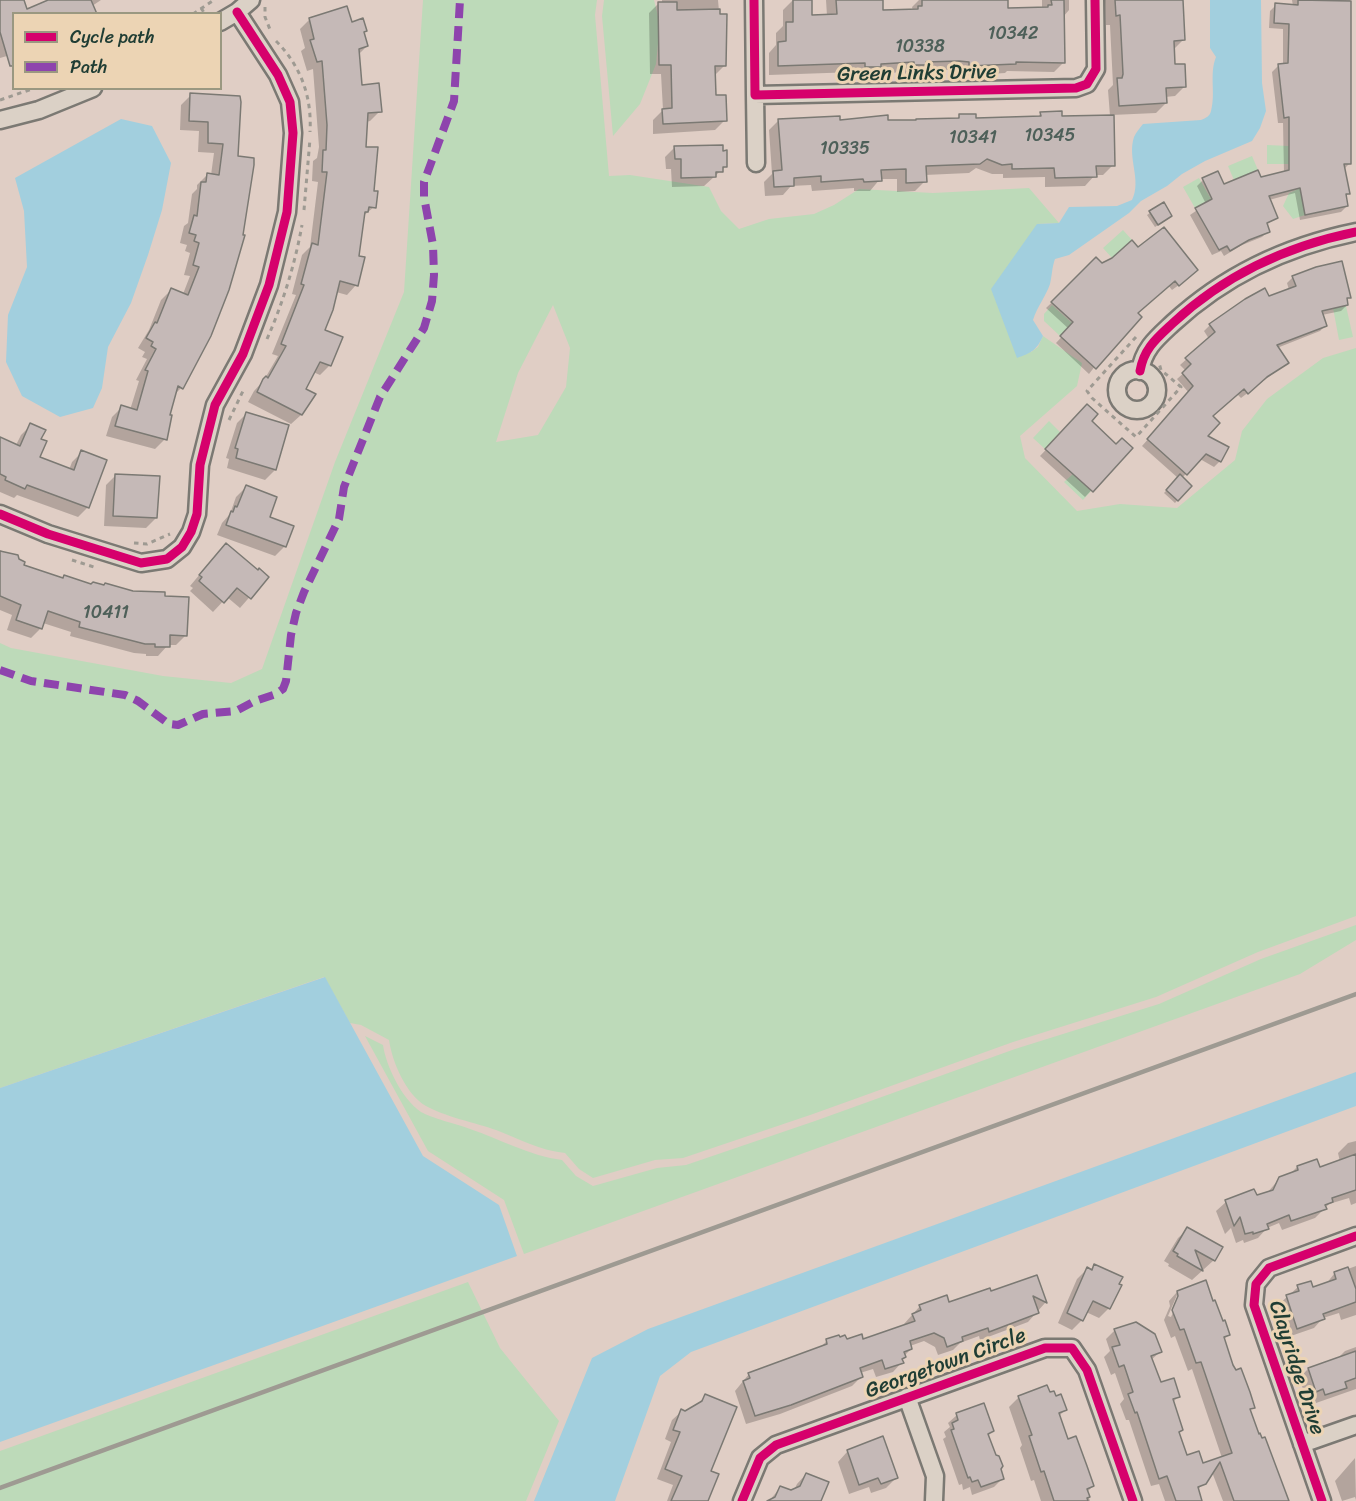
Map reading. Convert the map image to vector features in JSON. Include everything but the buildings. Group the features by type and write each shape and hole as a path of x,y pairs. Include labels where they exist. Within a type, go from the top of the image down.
{"street":[{"path":"754,0 756,164"},
{"name":"Green Links Drive","path":"755,95 1076,88 1087,84 1096,69 1095,0"},
{"path":"222,21 258,1"},
{"path":"0,514 48,534 141,563 166,559 182,547 191,532 197,514 200,465 215,405 243,354 269,285 287,212 293,133 290,102 278,75 237,12"},
{"path":"0,120 39,110 88,90"},
{"path":"1140,371 1143,356 1160,335 1220,285 1248,268 1286,252 1327,238 1356,232"},
{"name":"Clayridge Drive","path":"1322,1501 1254,1305 1256,1284 1269,1268 1356,1236"},
{"name":"Georgetown Circle","path":"742,1501 760,1458 776,1445 1045,1348 1072,1348 1087,1370 1133,1501"},
{"path":"907,1397 935,1476 934,1501"},
{"path":"1302,1444 1356,1425"}],"path":[{"path":"196,12 214,0"},
{"path":"258,1 276,41 286,50 306,86 311,123 308,181 299,239 279,310 264,346"},
{"path":"201,8 204,12"},
{"path":"0,100 29,90"},
{"path":"229,420 244,388"},
{"path":"125,540 147,544 169,535 173,530"},
{"path":"72,560 98,568"}],"green space":[{"path":"423,0 597,0 595,15 609,176 630,175 709,187 721,211 739,229 769,219 814,214 834,205 859,189 933,193 1029,188 1059,223 1037,224 1031,352 1038,347 1043,336 1082,363 1077,386 1020,436 1025,458 1077,511 1120,504 1177,508 1235,460 1242,431 1267,399 1323,358 1356,348 1356,916 1258,952 1156,997 1013,1042 683,1158 655,1160 593,1178 579,1169 565,1153 538,1147 496,1130 441,1113 419,1101 401,1077 389,1040 361,1025 350,1023 324,977 0,1088 0,643 11,648 163,676 231,683 262,669 335,462 404,292","holes":["553,305 570,348 566,387 538,435 496,442 518,373"]},
{"path":"604,0 654,0 660,24 656,64 640,104 613,136 602,16"},
{"path":"1267,145 1289,146 1289,164 1267,164"},
{"path":"1252,156 1258,170 1234,180 1228,166"},
{"path":"1199,178 1211,199 1195,208 1183,187"},
{"path":"1303,187 1305,215 1293,219 1283,206 1289,193"},
{"path":"1123,230 1132,240 1112,258 1103,248"},
{"path":"1052,305 1072,323 1060,336 1044,321 1044,314"},
{"path":"1346,306 1353,337 1339,340 1333,308"},
{"path":"1049,421 1060,432 1045,449 1033,438"},
{"path":"1073,474 1091,491 1083,500 1064,482"},
{"path":"1356,925 1356,940 1300,974 524,1254 504,1200 428,1151 365,1036 383,1045 401,1091 421,1112 527,1151 562,1160 576,1176 593,1186 657,1168 686,1165 1015,1049 1159,1004 1261,959"},
{"path":"468,1282 500,1348 559,1421 526,1501 0,1501 0,1451"}],"water":[{"path":"1210,0 1261,0 1262,83 1266,111 1260,128 1252,141 1205,161 1182,174 1141,201 1129,213 1069,255 1055,259 1050,284 1033,320 1043,336 1033,350 1017,358 991,289 1037,224 1059,223 1069,207 1117,206 1132,200 1136,185 1132,145 1135,135 1143,124 1201,120 1210,114 1216,57 1210,48"},
{"path":"121,119 152,126 171,163 162,210 131,303 108,347 102,388 93,408 60,417 22,396 6,362 8,315 27,267 24,211 15,178"},
{"path":"325,977 423,1156 499,1205 517,1256 0,1442 0,1088"},
{"path":"1356,1072 1356,1106 691,1352 660,1376 615,1501 534,1501 592,1358 648,1329"}],"railway":[{"path":"0,1488 1356,994"}],"marked path":[{"path":"0,670 31,681 125,695 138,701 169,724 178,725 203,714 236,711 283,689 296,613 339,519 344,487 380,397 424,328 432,301 433,245 424,197 424,182 454,101 460,0"}],"cycle path":[{"path":"754,0 755,95 1076,88 1087,84 1096,69 1095,0"},
{"path":"0,514 48,534 141,563 167,559 182,547 191,532 197,514 200,465 215,405 243,354 269,285 287,212 293,133 290,102 278,75 237,12"},
{"path":"1140,371 1148,350 1157,339 1214,290 1281,254 1356,232"},
{"path":"1322,1501 1254,1305 1256,1284 1269,1268 1356,1236"},
{"path":"742,1501 760,1458 776,1445 1045,1348 1072,1348 1087,1370 1133,1501"}]}
